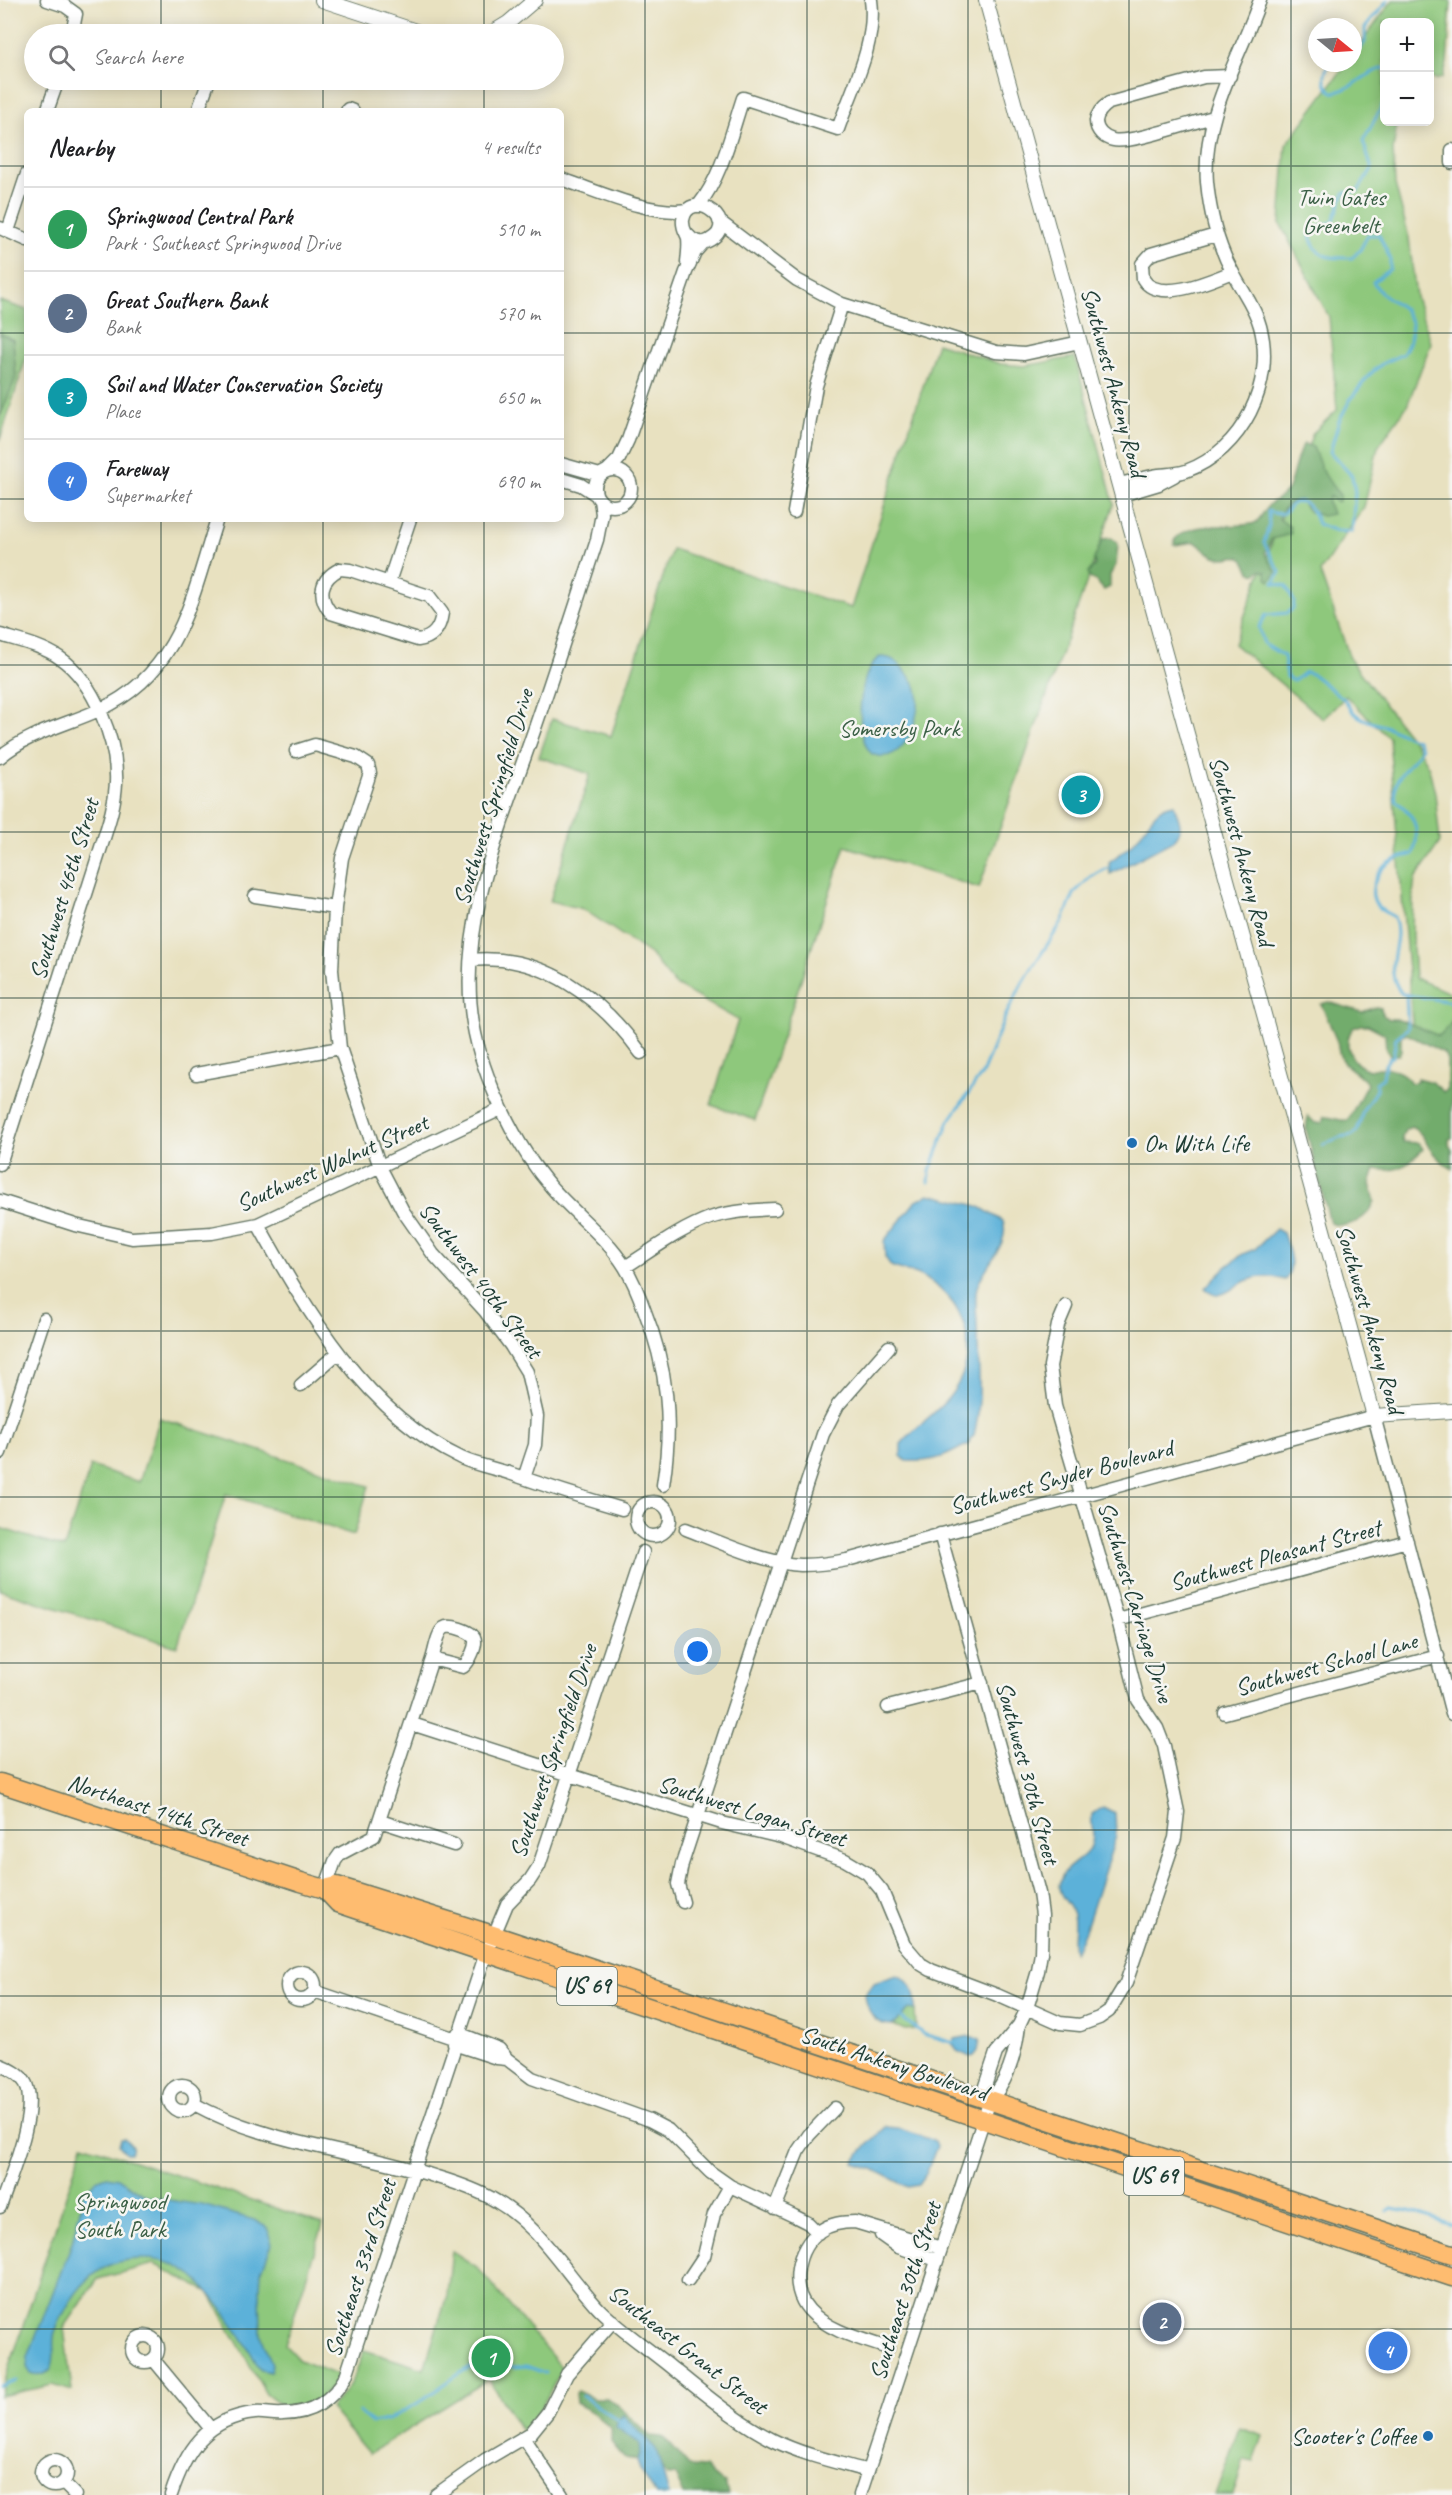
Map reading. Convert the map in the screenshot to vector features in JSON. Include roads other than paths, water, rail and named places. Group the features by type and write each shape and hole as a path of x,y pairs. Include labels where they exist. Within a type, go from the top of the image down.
{"main road":[{"name":"Northeast 14th Street","path":"0,1783 301,1882"},
{"name":"South Ankeny Boulevard","path":"301,1882 325,1889 337,1886 493,1935 1452,2254"},
{"name":"South Ankeny Boulevard","path":"325,1889 338,1903 1452,2277"}],"street":[{"path":"47,0 65,6 76,14 74,24"},
{"path":"322,0 395,24"},
{"path":"506,24 535,0"},
{"path":"686,272 683,219 707,193 718,172 743,98 838,129 870,35 873,15 871,0"},
{"name":"Southwest Ankeny Road","path":"986,0 1374,1416 1452,1714"},
{"path":"1121,489 1160,475 1176,474 1199,465 1228,444 1249,416 1260,386 1264,353 1260,326 1216,235 1207,180 1207,158 1214,117 1260,0"},
{"path":"1214,117 1121,140 1105,137 1100,133 1096,124 1099,112 1109,103 1204,77 1230,76"},
{"path":"48,108 54,90"},
{"path":"199,108 205,90"},
{"path":"1452,150 1452,163"},
{"path":"598,497 595,483 619,459 632,429 695,252 716,235 717,217 714,204 718,172"},
{"path":"564,180 638,204 668,211 706,207 748,244 809,288 842,304 996,352 1024,354 1080,342"},
{"path":"24,181 4,230 24,239"},
{"path":"638,204 663,215 693,240 728,239 748,244"},
{"path":"1216,235 1151,254 1142,264 1143,279 1152,289 1166,291 1232,272"},
{"path":"794,512 816,386 842,304"},
{"path":"626,475 632,429"},
{"path":"564,465 603,473 619,471 626,475 631,484 629,497 617,506 607,504 581,485 564,480"},
{"name":"Southwest Springfield Drive","path":"597,540 602,514 598,497"},
{"name":"Southwest Springfield Drive","path":"617,506 606,520 597,540 491,858 481,897 471,960 473,1023 487,1074 501,1109 550,1186 588,1224 625,1267 651,1327 666,1389 669,1439 663,1485 668,1511"},
{"path":"0,757 29,738 99,710 126,695 156,670 177,638 216,522"},
{"path":"389,582 409,522"},
{"path":"340,569 389,582 429,596 436,604 441,613 441,622 432,635 418,640 404,638 331,613 323,603 322,584 329,574 340,569"},
{"name":"Southwest 46th Street","path":"0,635 61,658 80,676 99,710 112,746 117,781 113,808 0,1164"},
{"name":"Southwest 40th Street","path":"296,750 315,745 356,757 368,765 370,773 342,858 335,908 332,970 340,1048 380,1167 403,1211 433,1254 485,1311 512,1346 527,1372 537,1416 535,1444 524,1478"},
{"path":"255,896 335,908"},
{"path":"471,960 492,958 527,965 551,973 594,1001 622,1027 640,1053"},
{"path":"196,1074 340,1048"},
{"name":"Southwest Walnut Street","path":"0,1201 75,1225 132,1238 212,1233 258,1224 501,1109"},
{"path":"625,1267 687,1229 708,1219 728,1213 775,1209"},
{"path":"258,1224 299,1298 338,1353 388,1406 423,1436 462,1458 622,1509 641,1510 658,1503 668,1511 671,1520 643,1552"},
{"name":"Southwest Carriage Drive","path":"1027,2008 1060,2023 1072,2025 1089,2023 1109,2011 1126,1983 1178,1826 1178,1806 1164,1746 1157,1728 1138,1700 1119,1620 1051,1385 1050,1366 1054,1338 1066,1306"},
{"path":"0,1453 44,1319"},
{"path":"683,1902 678,1884 679,1877 697,1815 830,1419 838,1405 890,1347"},
{"path":"301,1385 338,1353"},
{"name":"Southwest Snyder Boulevard","path":"668,1511 686,1528 718,1542 782,1562 799,1565 831,1563 1374,1416 1452,1411"},
{"path":"643,1552 641,1510 663,1485"},
{"name":"Southwest Snyder Boulevard","path":"662,1532 686,1528"},
{"path":"643,1533 662,1532"},
{"name":"Southwest 30th Street","path":"940,1534 1041,1905 1041,1953 1038,1971 1027,2008 1019,2025 996,2053 985,2086 990,2100"},
{"name":"Southwest Pleasant Street","path":"1119,1620 1407,1540"},
{"name":"Southwest Springfield Drive","path":"486,1953 507,1904 530,1880 539,1866 643,1552"},
{"name":"Southwest School Lane","path":"1225,1713 1438,1656"},
{"path":"325,1889 340,1854 374,1836 432,1659"},
{"path":"888,1707 982,1683"},
{"name":"Southwest Logan Street","path":"412,1724 697,1815 781,1837 845,1860 867,1873 882,1891 904,1944 921,1964 1027,2008"},
{"path":"380,1821 454,1845"},
{"name":"Southeast 33rd Street","path":"171,2495 184,2461 211,2429 232,2418 244,2415 302,2412 323,2403 340,2388 356,2347 486,1953"},
{"path":"314,1991 456,2039 494,2046 532,2078 649,2120 668,2130 710,2172 730,2186 808,2223 818,2233"},
{"path":"0,2065 18,2073 25,2082 29,2109 0,2207"},
{"name":"Southeast 30th Street","path":"860,2495 990,2100"},
{"name":"Southeast Grant Street","path":"194,2104 220,2118 268,2134 415,2169 472,2189 512,2211 535,2232 584,2292 612,2321 753,2430 801,2451 868,2471"},
{"path":"775,2208 798,2151 809,2135 835,2108"},
{"path":"688,2280 704,2256 714,2214 730,2186"},
{"path":"888,2348 856,2338 826,2324 808,2309 798,2292 797,2272 806,2248 818,2233 842,2222 855,2222 870,2227 898,2247 939,2254"},
{"path":"436,2495 485,2460 524,2439 544,2418 568,2373 612,2321"},
{"path":"153,2359 211,2429"},
{"path":"524,2439 562,2495"},
{"path":"63,2483 75,2495"}],"water":[{"path":"880,657 891,659 901,667 916,686 918,699 914,724 909,736 894,753 884,756 872,754 866,746 861,719 863,689 867,675 872,664"},
{"path":"1174,804 1180,828 1173,841 1110,874 1109,862 1133,843 1156,813"},
{"path":"929,1194 978,1206 1003,1221 1004,1230 1000,1246 980,1279 976,1291 979,1395 974,1436 970,1439 969,1445 941,1457 906,1461 901,1456 901,1444 950,1396 960,1380 966,1363 966,1331 952,1302 925,1278 891,1266 885,1257 884,1241 915,1202"},
{"path":"1276,1229 1283,1233 1290,1257 1289,1274 1285,1280 1271,1276 1257,1277 1223,1294 1211,1292 1205,1288 1226,1267 1243,1254 1255,1249"},
{"path":"1103,1807 1115,1813 1116,1836 1087,1925 1074,1952 1074,1919 1072,1910 1061,1895 1060,1881 1066,1870 1091,1846 1092,1814"},
{"path":"897,1975 910,1985 915,1998 915,2010 909,2009 893,2025 880,2023 869,2012 865,1994 874,1983"},
{"path":"970,2036 980,2040 978,2051 970,2057 957,2051 953,2045 955,2039"},
{"path":"886,2127 897,2128 935,2141 937,2146 926,2174 918,2185 908,2187 873,2169 854,2163 863,2149"},
{"path":"121,2139 125,2139 133,2147 131,2153 126,2153 119,2145"},
{"path":"107,2176 118,2178 147,2197 202,2205 254,2220 268,2228 272,2244 261,2272 260,2289 261,2335 272,2365 270,2372 261,2370 223,2310 194,2277 170,2264 143,2259 112,2264 88,2280 61,2317 55,2332 54,2360 51,2368 42,2375 31,2374 27,2367 28,2357 72,2243 84,2193 96,2180"},
{"path":"623,2415 656,2449 669,2495 656,2495 640,2470 637,2460 640,2455 639,2443 616,2427"}],"waterway":[{"path":"1362,46 1365,42 1365,28 1388,0"},
{"path":"1326,72 1327,86 1333,93 1347,88 1380,69"},
{"path":"1380,110 1363,141 1372,169 1358,191 1344,193 1333,222 1319,227 1310,236 1321,254 1352,258 1360,250 1368,235 1379,235 1390,258 1390,269 1373,282 1381,293 1404,309 1412,323 1410,341 1403,354 1383,363 1369,375 1350,400 1339,421 1330,452 1352,476 1355,492 1352,532 1336,531 1318,524 1310,508 1303,502 1294,503 1281,514 1268,511 1269,525 1264,543 1280,572 1274,583 1286,586 1294,601 1293,609 1287,613 1266,615 1259,627 1264,644 1284,656 1287,677 1291,680 1295,680 1305,672 1312,674 1345,700 1359,717 1417,740 1421,748 1399,778 1395,792 1396,801 1408,812 1415,824 1416,838 1413,854 1395,860 1383,868 1375,880 1373,894 1378,907 1394,917 1397,927 1393,974 1402,994 1452,1002"},
{"path":"929,1182 930,1171 949,1121 982,1074 1005,1017 1023,982 1062,922 1075,892 1092,876 1108,868"},
{"path":"1323,1145 1340,1137 1353,1135 1357,1131 1363,1111 1376,1090 1376,1083 1383,1078 1385,1065 1390,1057 1393,1057 1396,1038 1408,1028 1406,994"},
{"path":"901,2017 923,2034 954,2043"},
{"path":"1388,2211 1392,2208 1410,2211 1452,2225"},
{"path":"359,2412 372,2423 388,2420 416,2404 465,2370 486,2361 514,2367 526,2366 545,2373"},
{"path":"0,2387 16,2381"},
{"path":"582,2396 620,2421"}],"place":[{"name":"Soil and Water Conservation Society","path":"1081,795"},
{"name":"On With Life","path":"1132,1143"},
{"name":"Great Southern Bank","path":"1162,2322"},
{"name":"Fareway","path":"1388,2351"},
{"name":"Springwood Central Park","path":"491,2358"},
{"name":"Scooter's Coffee","path":"1428,2436"}],"park label":[{"name":"Twin Gates Greenbelt","path":"1341,211"},
{"name":"Somersby Park","path":"899,728"},
{"name":"Springwood South Park","path":"120,2215"}]}
